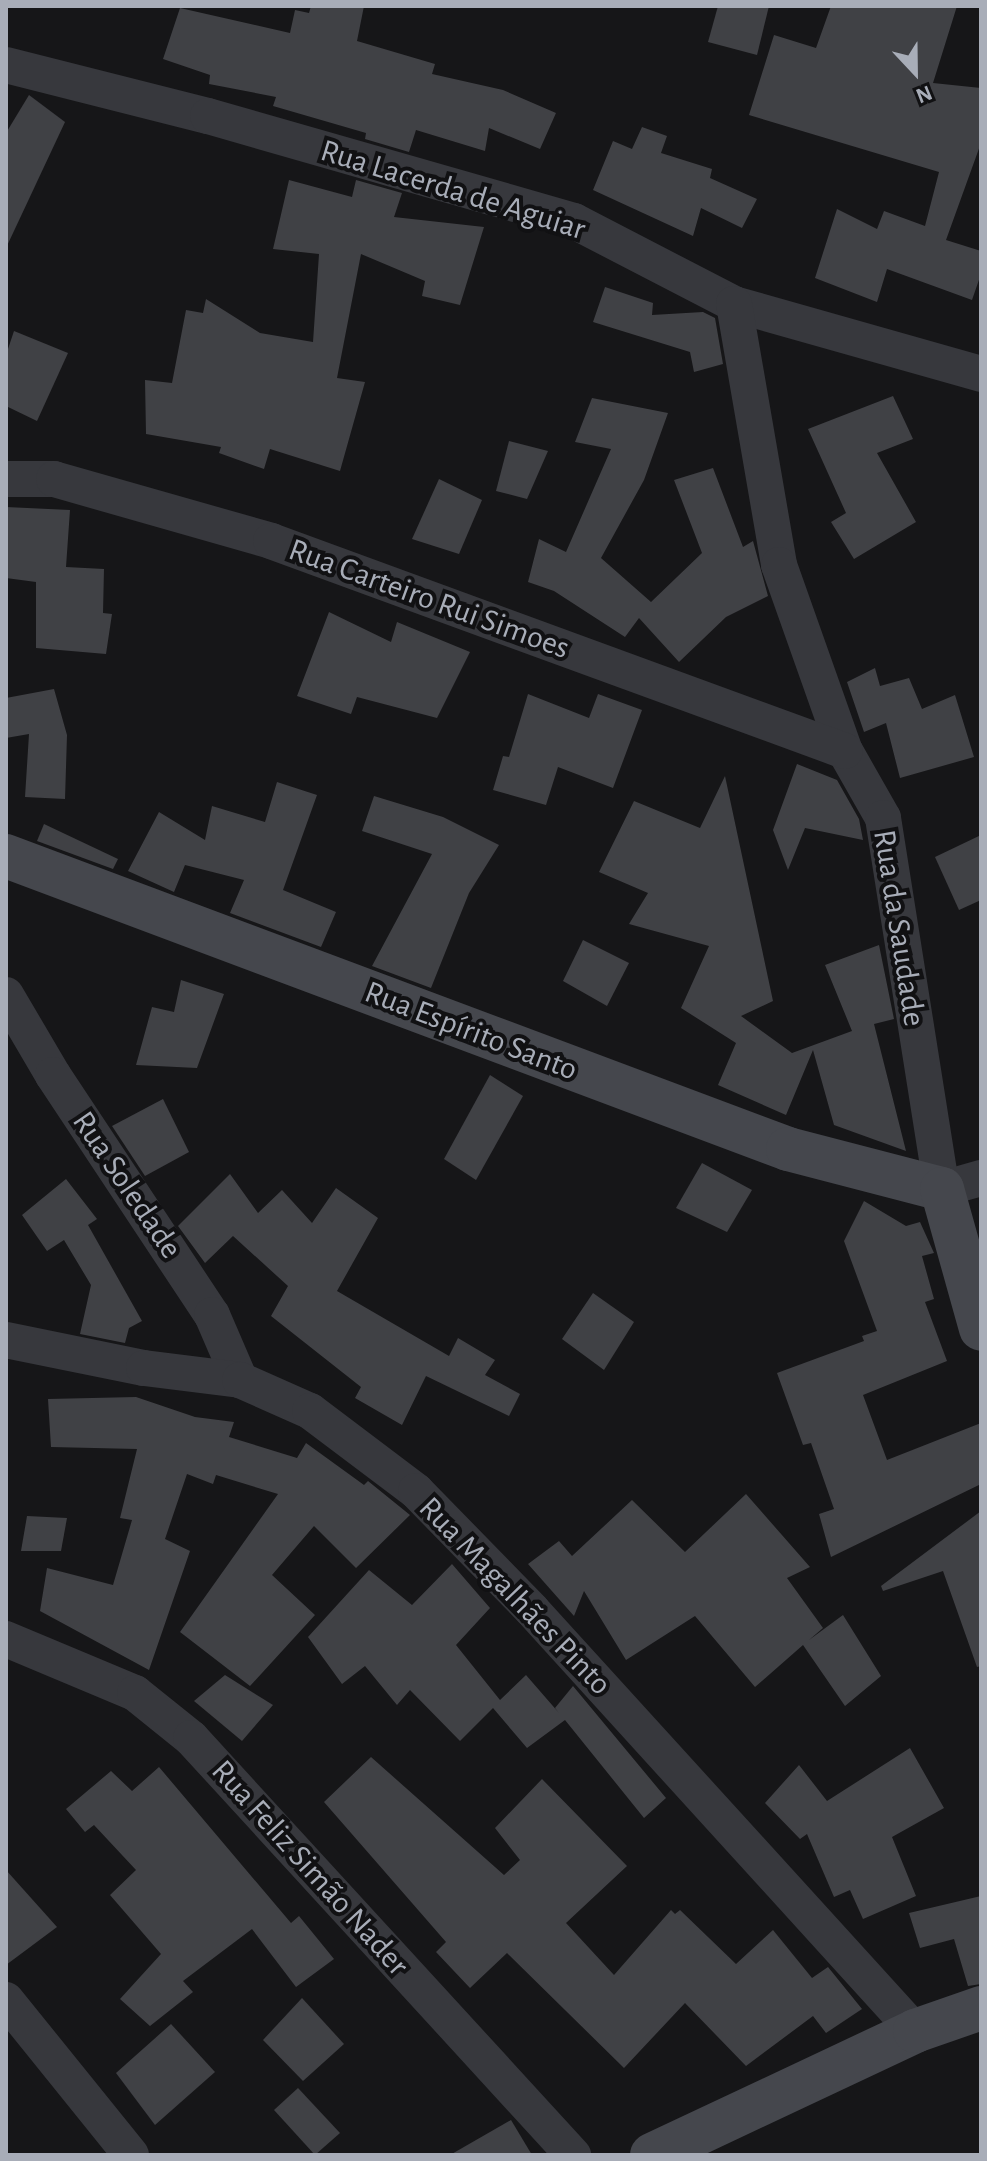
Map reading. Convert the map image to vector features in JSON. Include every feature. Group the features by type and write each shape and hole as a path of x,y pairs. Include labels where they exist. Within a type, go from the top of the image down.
{"street":[{"name":"Rua Lacerda de Aguiar","path":"6,65 208,116 574,221 734,304 981,374"},
{"name":"Rua da Saudade","path":"734,304 779,565 845,751 883,818 961,1183 981,1329"},
{"name":"Rua Carteiro Rui Simoes","path":"6,479 54,479 271,541 845,751"},
{"name":"Rua Espírito Santo","path":"6,856 788,1149 961,1183"},
{"name":"Rua Soledade","path":"6,995 53,1075 212,1315 240,1380"},
{"name":"Rua Magalhães Pinto","path":"6,1340 144,1368 240,1380 310,1411 416,1491 532,1610 915,2031"},
{"name":"Rua Feliz Simão Nader","path":"6,1639 135,1693 191,1738 573,2155"},
{"path":"6,2000 131,2155"},
{"path":"652,2155 915,2031 981,2008"}],"building":[{"path":"311,6 364,6 357,41 435,64 432,74 503,90 556,113 540,149 489,128 485,151 416,130 409,152 365,139 366,133 273,106 276,97 209,84 210,75 163,59 180,8 290,33 295,10 309,13"},
{"path":"718,6 769,6 757,55 708,42"},
{"path":"831,6 957,6 933,83 981,88 981,143 946,240 981,251 981,274 972,300 887,269 877,302 815,278 837,209 877,229 884,211 925,226 939,172 749,115 774,35 816,48"},
{"path":"29,95 65,122 6,248 6,133"},
{"path":"642,127 667,136 661,153 712,169 710,178 757,199 742,228 701,208 693,236 593,190 613,141 632,149"},
{"path":"289,180 352,197 356,180 402,193 394,217 484,227 460,305 422,296 425,281 361,254 337,378 365,382 340,471 270,449 264,469 219,453 221,447 146,434 145,380 172,383 186,310 203,313 206,299 260,333 313,342 319,254 273,249"},
{"path":"605,287 653,303 652,315 703,312 715,318 723,364 694,372 690,352 593,322"},
{"path":"14,331 68,353 37,421 6,406 6,355"},
{"path":"893,396 913,439 877,453 916,522 854,559 831,522 846,513 808,429"},
{"path":"592,398 668,413 644,480 601,558 651,602 702,553 674,480 713,468 743,547 753,541 768,596 726,617 679,662 639,618 625,637 554,591 528,582 539,539 566,552 611,449 575,442"},
{"path":"509,441 548,451 527,499 496,491"},
{"path":"439,479 482,500 459,554 412,539"},
{"path":"6,507 70,510 66,567 104,569 103,613 112,614 106,654 36,648 36,582 6,578"},
{"path":"329,612 391,642 397,622 470,652 437,718 357,697 351,714 297,696"},
{"path":"875,668 880,686 909,678 922,709 955,695 974,757 900,778 886,723 864,732 847,682"},
{"path":"54,689 67,735 65,799 25,797 29,734 6,738 6,698"},
{"path":"528,694 589,718 598,694 642,710 613,788 558,767 546,805 493,790 503,756 509,757"},
{"path":"797,764 837,780 859,819 863,840 805,828 788,870 773,830"},
{"path":"725,776 773,1001 741,1016 792,1053 852,1031 825,965 879,945 894,1019 874,1024 906,1151 834,1125 813,1050 786,1115 718,1085 736,1043 681,1008 709,946 629,924 648,893 599,872 634,801 700,828"},
{"path":"277,782 317,795 283,890 336,912 321,947 230,913 244,880 185,865 174,892 128,871 159,812 205,840 212,806 265,822"},
{"path":"374,796 443,817 499,845 469,893 431,988 372,966 432,854 362,831"},
{"path":"44,824 118,859 113,869 37,841"},
{"path":"981,835 981,900 959,910 935,857"},
{"path":"583,940 629,963 607,1006 563,981"},
{"path":"181,980 224,994 197,1068 136,1065 152,1007 174,1012"},
{"path":"490,1075 523,1096 476,1180 444,1159"},
{"path":"163,1099 189,1152 145,1176 112,1126"},
{"path":"702,1163 752,1190 727,1232 676,1208"},
{"path":"230,1174 258,1213 282,1190 312,1223 336,1188 378,1218 337,1291 449,1356 458,1338 495,1360 485,1375 520,1394 509,1416 426,1376 402,1425 355,1398 361,1387 271,1316 288,1286 233,1236 205,1263 178,1226"},
{"path":"66,1179 97,1219 88,1225 142,1321 129,1328 125,1343 80,1334 91,1285 64,1240 47,1251 22,1215"},
{"path":"864,1201 906,1226 920,1222 934,1253 922,1256 934,1299 925,1302 947,1361 863,1395 887,1460 981,1423 981,1484 831,1557 819,1514 834,1509 811,1443 803,1445 777,1373 864,1341 862,1336 877,1331 844,1241"},
{"path":"593,1293 634,1322 604,1370 562,1339"},
{"path":"136,1397 195,1417 234,1422 229,1437 297,1458 306,1443 364,1485 368,1481 410,1515 356,1568 314,1526 272,1575 315,1615 250,1686 180,1632 278,1494 216,1475 213,1484 187,1474 165,1539 190,1551 149,1670 40,1611 47,1568 113,1585 132,1520 120,1518 137,1449 51,1447 48,1399"},
{"path":"746,1494 810,1567 787,1578 823,1628 809,1640 843,1615 881,1676 845,1706 803,1645 755,1687 695,1616 626,1660 584,1591 574,1616 528,1564 559,1541 572,1556 632,1500 685,1552"},
{"path":"981,1511 981,1666 977,1667 943,1571 883,1591 881,1586"},
{"path":"27,1516 67,1518 61,1551 21,1551"},
{"path":"452,1564 490,1608 456,1645 500,1700 526,1675 559,1713 555,1708 573,1686 666,1798 644,1818 565,1720 527,1748 493,1708 460,1741 410,1690 397,1705 365,1666 342,1684 308,1637 369,1570 412,1605"},
{"path":"225,1675 273,1705 242,1741 194,1701"},
{"path":"910,1748 944,1808 892,1837 916,1896 863,1919 850,1890 834,1897 807,1834 800,1839 765,1803 799,1765 827,1801"},
{"path":"371,1757 504,1875 520,1860 495,1828 542,1779 627,1866 566,1923 614,1975 671,1910 675,1914 680,1910 736,1964 773,1930 812,1978 828,1967 862,2009 826,2033 813,2016 746,2066 685,2003 624,2068 507,1953 470,1988 436,1952 446,1942 324,1802"},
{"path":"159,1767 291,1923 299,1916 334,1959 296,1987 252,1929 183,1981 193,1992 150,2026 120,1999 161,1954 110,1895 136,1870 94,1825 85,1832 66,1809 111,1771 132,1791"},
{"path":"6,1870 57,1927 6,1965"},
{"path":"981,1896 981,1984 968,1986 954,1939 920,1948 909,1913"},
{"path":"302,1998 344,2044 303,2081 263,2040"},
{"path":"171,2024 215,2072 155,2125 116,2073"},
{"path":"298,2088 340,2133 315,2155 274,2110"},
{"path":"511,2120 532,2155 450,2155"}]}
